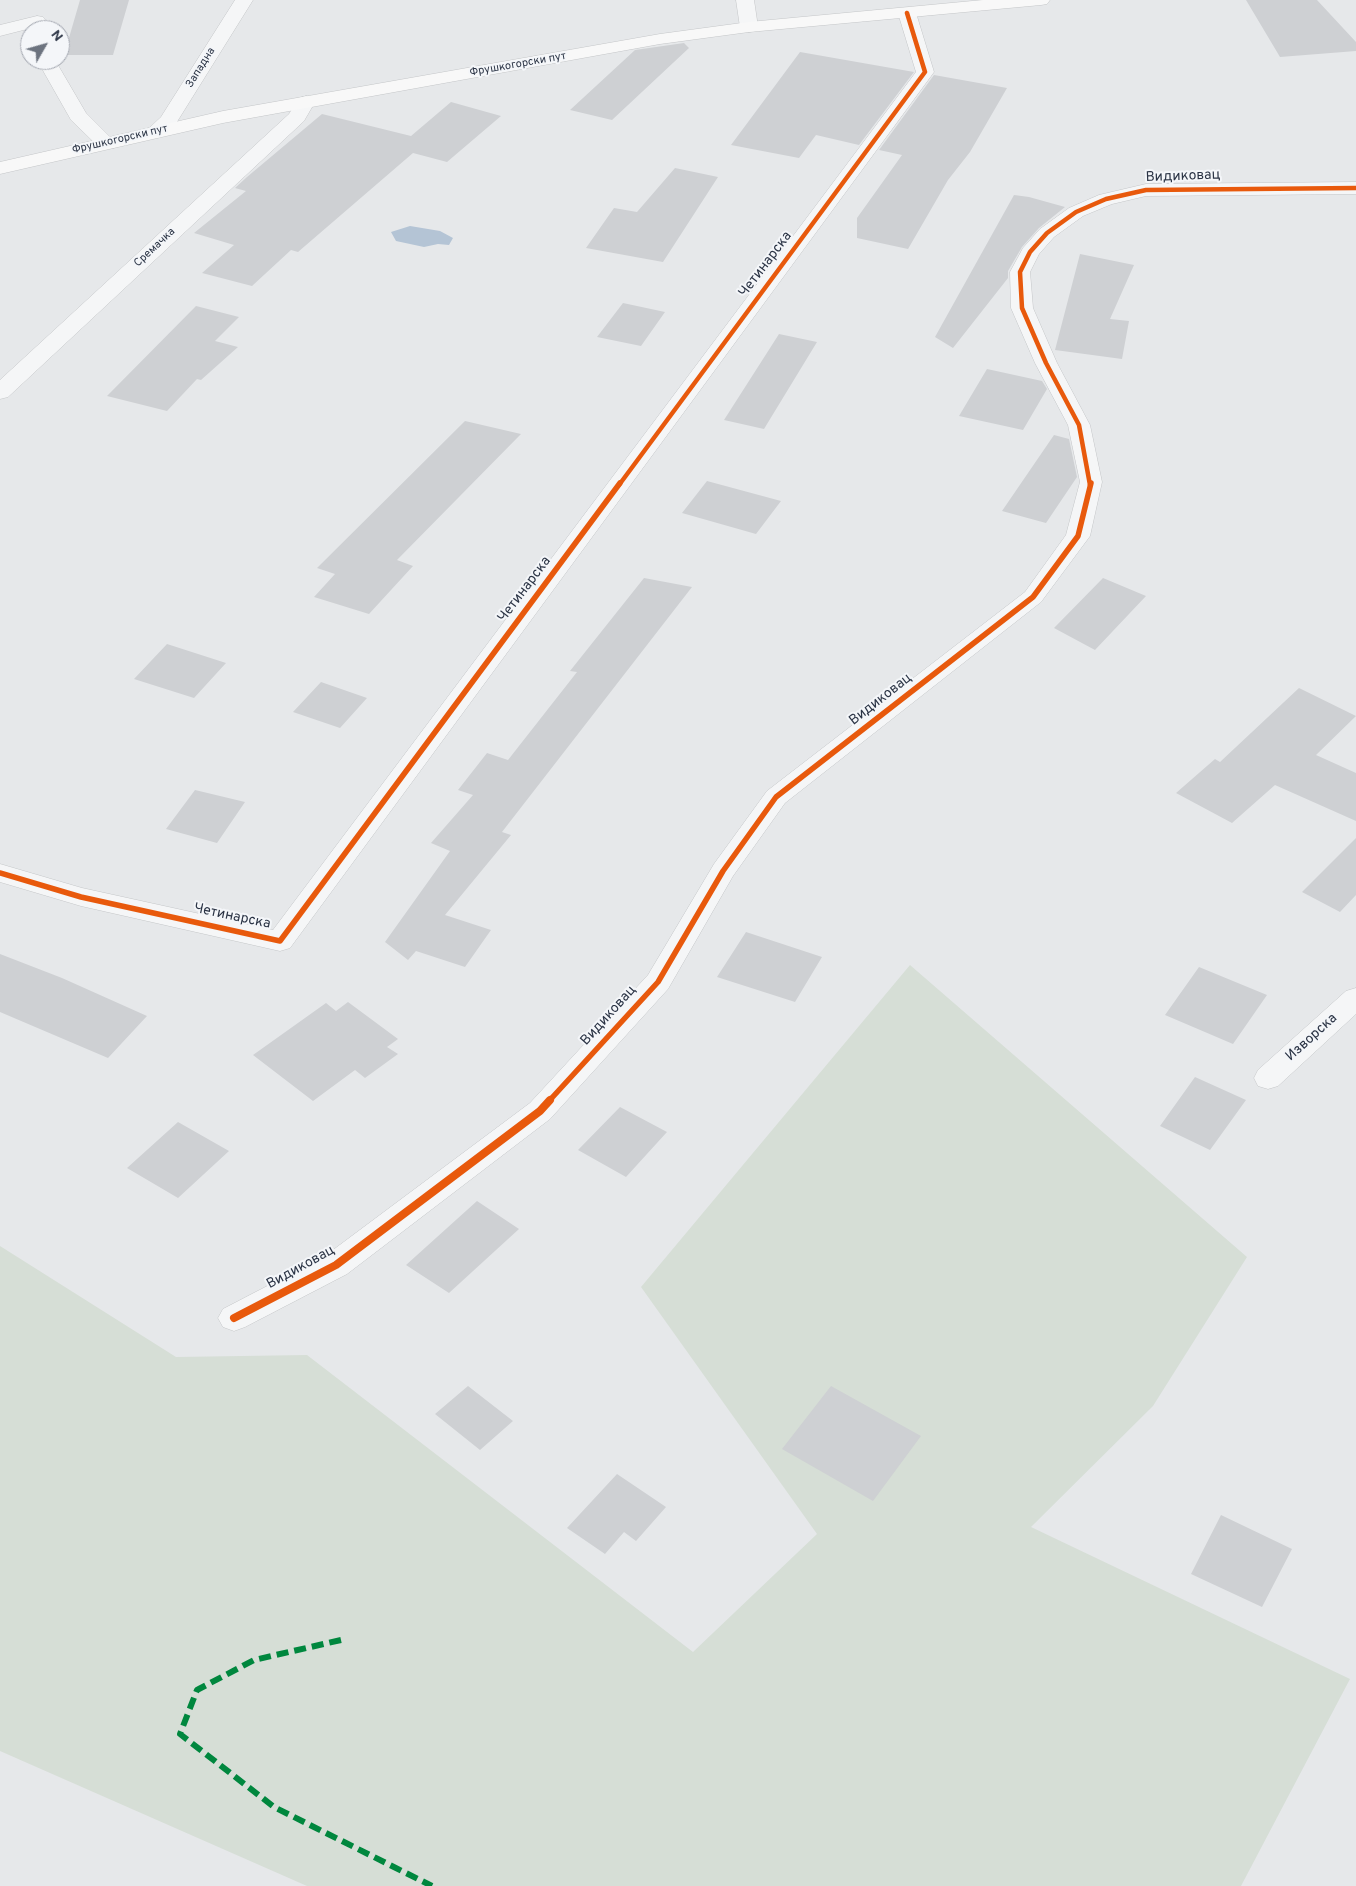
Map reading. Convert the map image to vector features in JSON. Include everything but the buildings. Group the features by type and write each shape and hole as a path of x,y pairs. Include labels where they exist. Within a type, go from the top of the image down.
{"street":[{"name":"Западна","path":"154,132 168,121 244,0"},
{"path":"745,0 749,27"},
{"name":"Фрушкогорски пут","path":"0,168 154,132 306,102 660,39 749,27 1041,0"},
{"name":"Четинарска","path":"0,873 81,897 280,941 925,72 907,13"},
{"path":"0,31 20,25"},
{"path":"52,70 78,116 107,144"},
{"name":"Сремачка","path":"0,392 297,117 306,102"},
{"name":"Видиковац","path":"234,1318 336,1265 540,1111 658,982 724,871 776,797 1018,609 1039,589 1078,536 1091,482 1079,425 1046,363 1022,308 1020,272 1030,252 1047,233 1076,212 1106,199 1146,190 1356,188"},
{"name":"Изворска","path":"1268,1078 1356,998"}],"shaded area":[{"path":"910,965 1247,1257 1153,1406 1031,1527 1350,1679 1241,1886 307,1886 0,1751 0,1246 176,1357 307,1355 693,1652 817,1534 641,1287"}],"water":[{"path":"410,226 440,231 453,238 449,245 438,244 424,247 396,241 391,232"}],"marked path":[{"path":"341,1640 254,1660 197,1690 180,1734 274,1807 432,1886"}],"cycle path":[{"path":"0,873 81,897 280,941 925,72 907,13"},
{"path":"234,1318 336,1265 540,1111 658,982 723,871 776,797 1033,597 1078,536 1091,482 1079,425 1046,363 1022,308 1020,272 1030,252 1047,233 1076,212 1106,199 1146,190 1356,188"}]}
